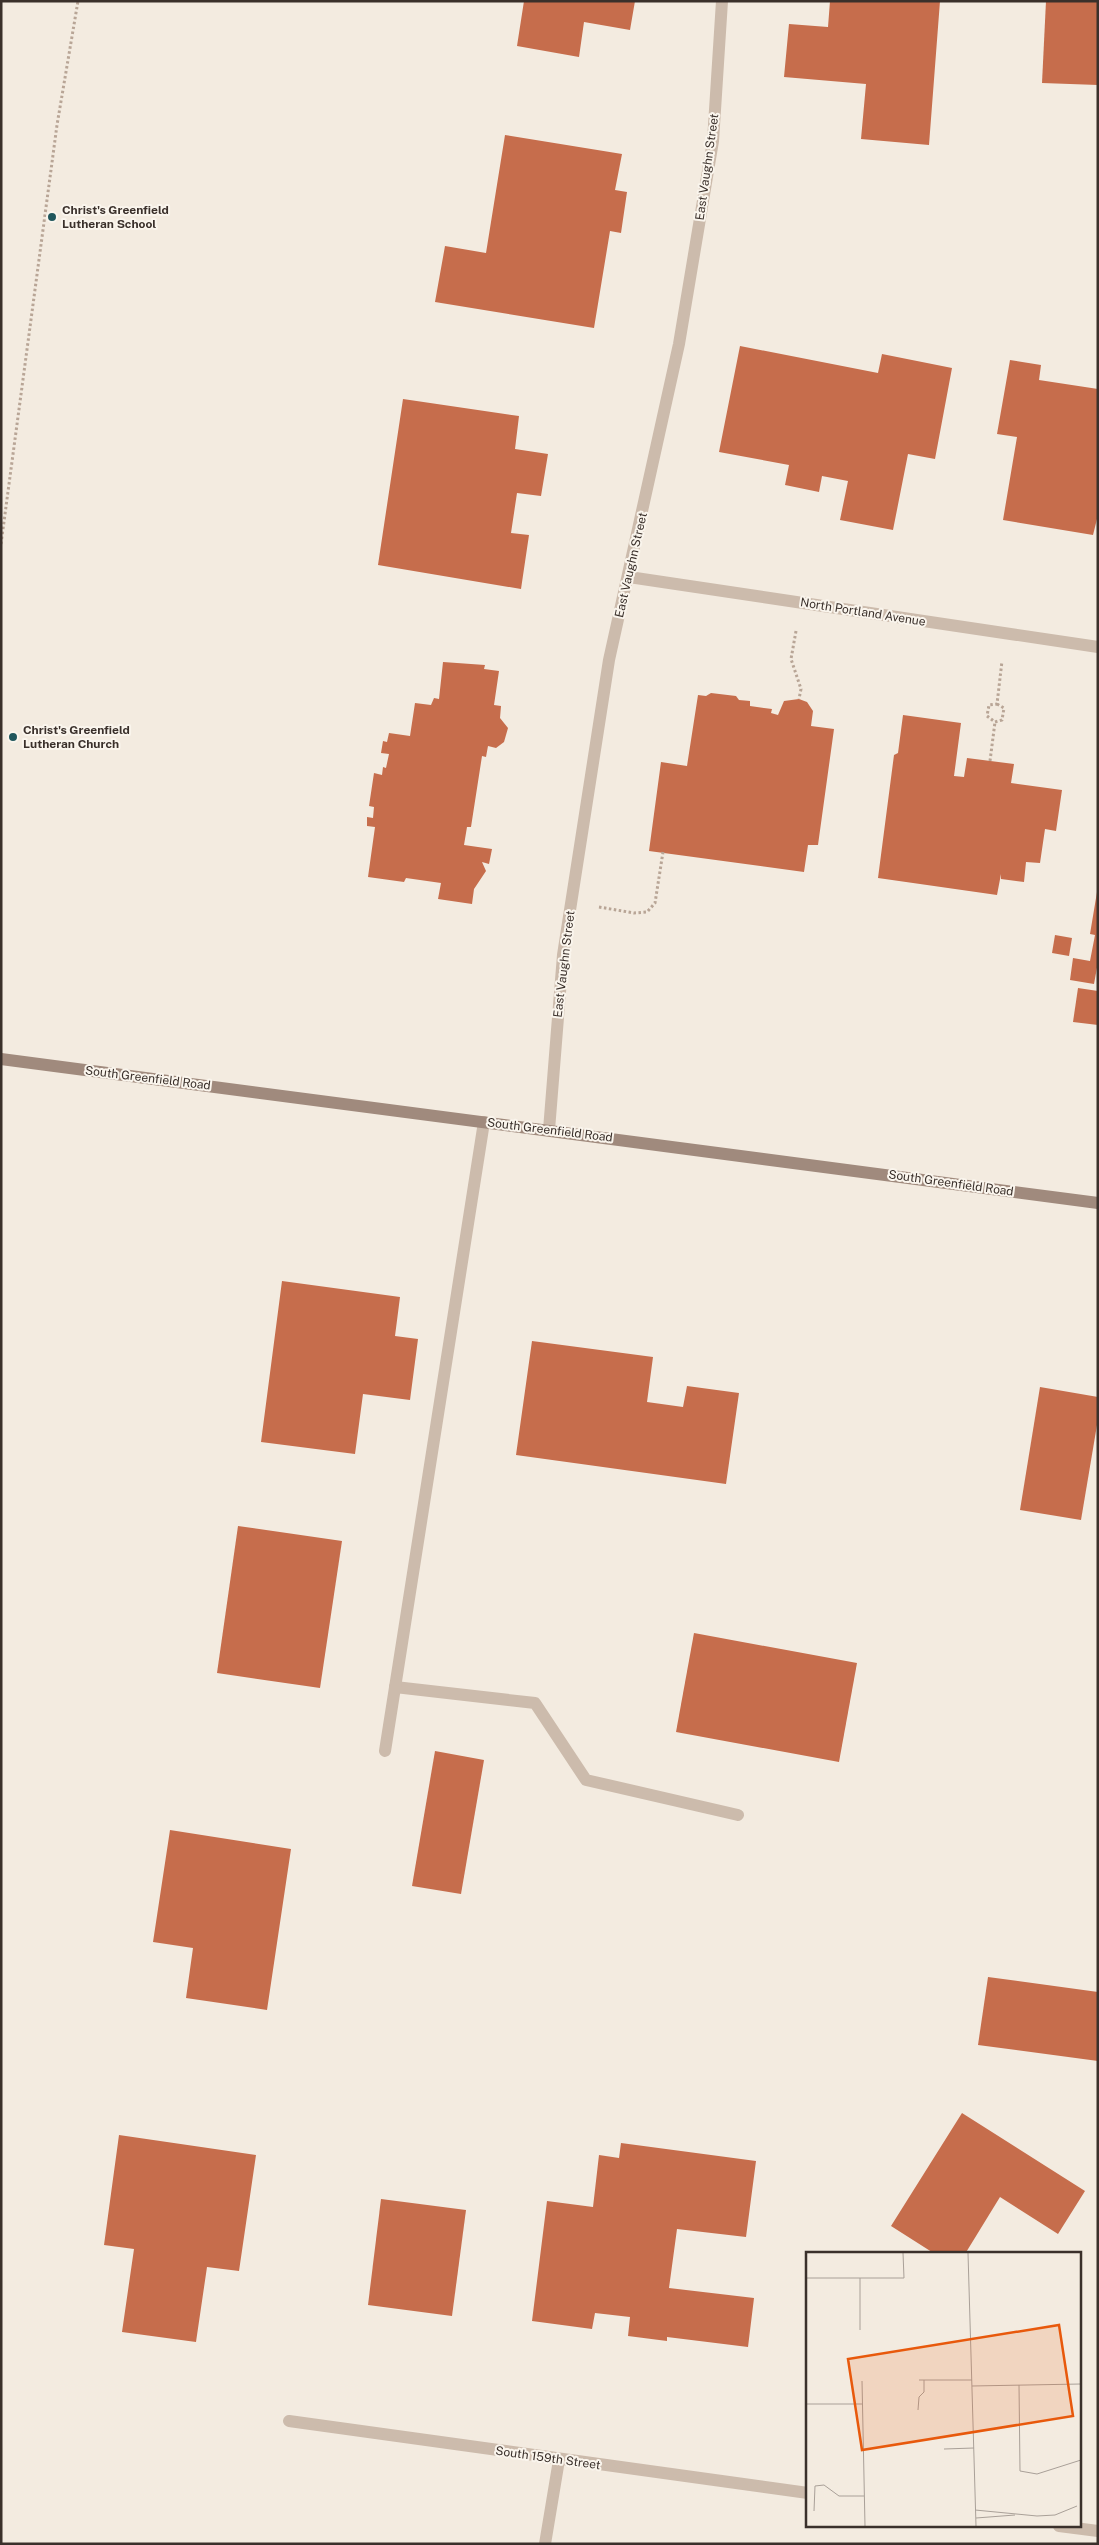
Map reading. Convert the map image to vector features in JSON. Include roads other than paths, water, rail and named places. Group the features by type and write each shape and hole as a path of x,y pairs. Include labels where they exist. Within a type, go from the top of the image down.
{"main road":[{"name":"South Greenfield Road","path":"1,1059 1098,1203"}],"street":[{"name":"East Vaughn Street","path":"549,1130 563,956 571,902 609,660 629,578 679,344 713,141 722,1"},
{"name":"North Portland Avenue","path":"629,578 1098,647"},
{"path":"385,1751 484,1122"},
{"path":"395,1687 535,1703 586,1780 738,1815"},
{"name":"South 159th Street","path":"289,2421 559,2460 806,2493"},
{"path":"545,2544 559,2460"},
{"path":"1071,2528 1098,2532"}],"place":[{"name":"Christ's Greenfield Lutheran School","path":"52,217"},
{"name":"Christ's Greenfield Lutheran Church","path":"13,737"}]}
